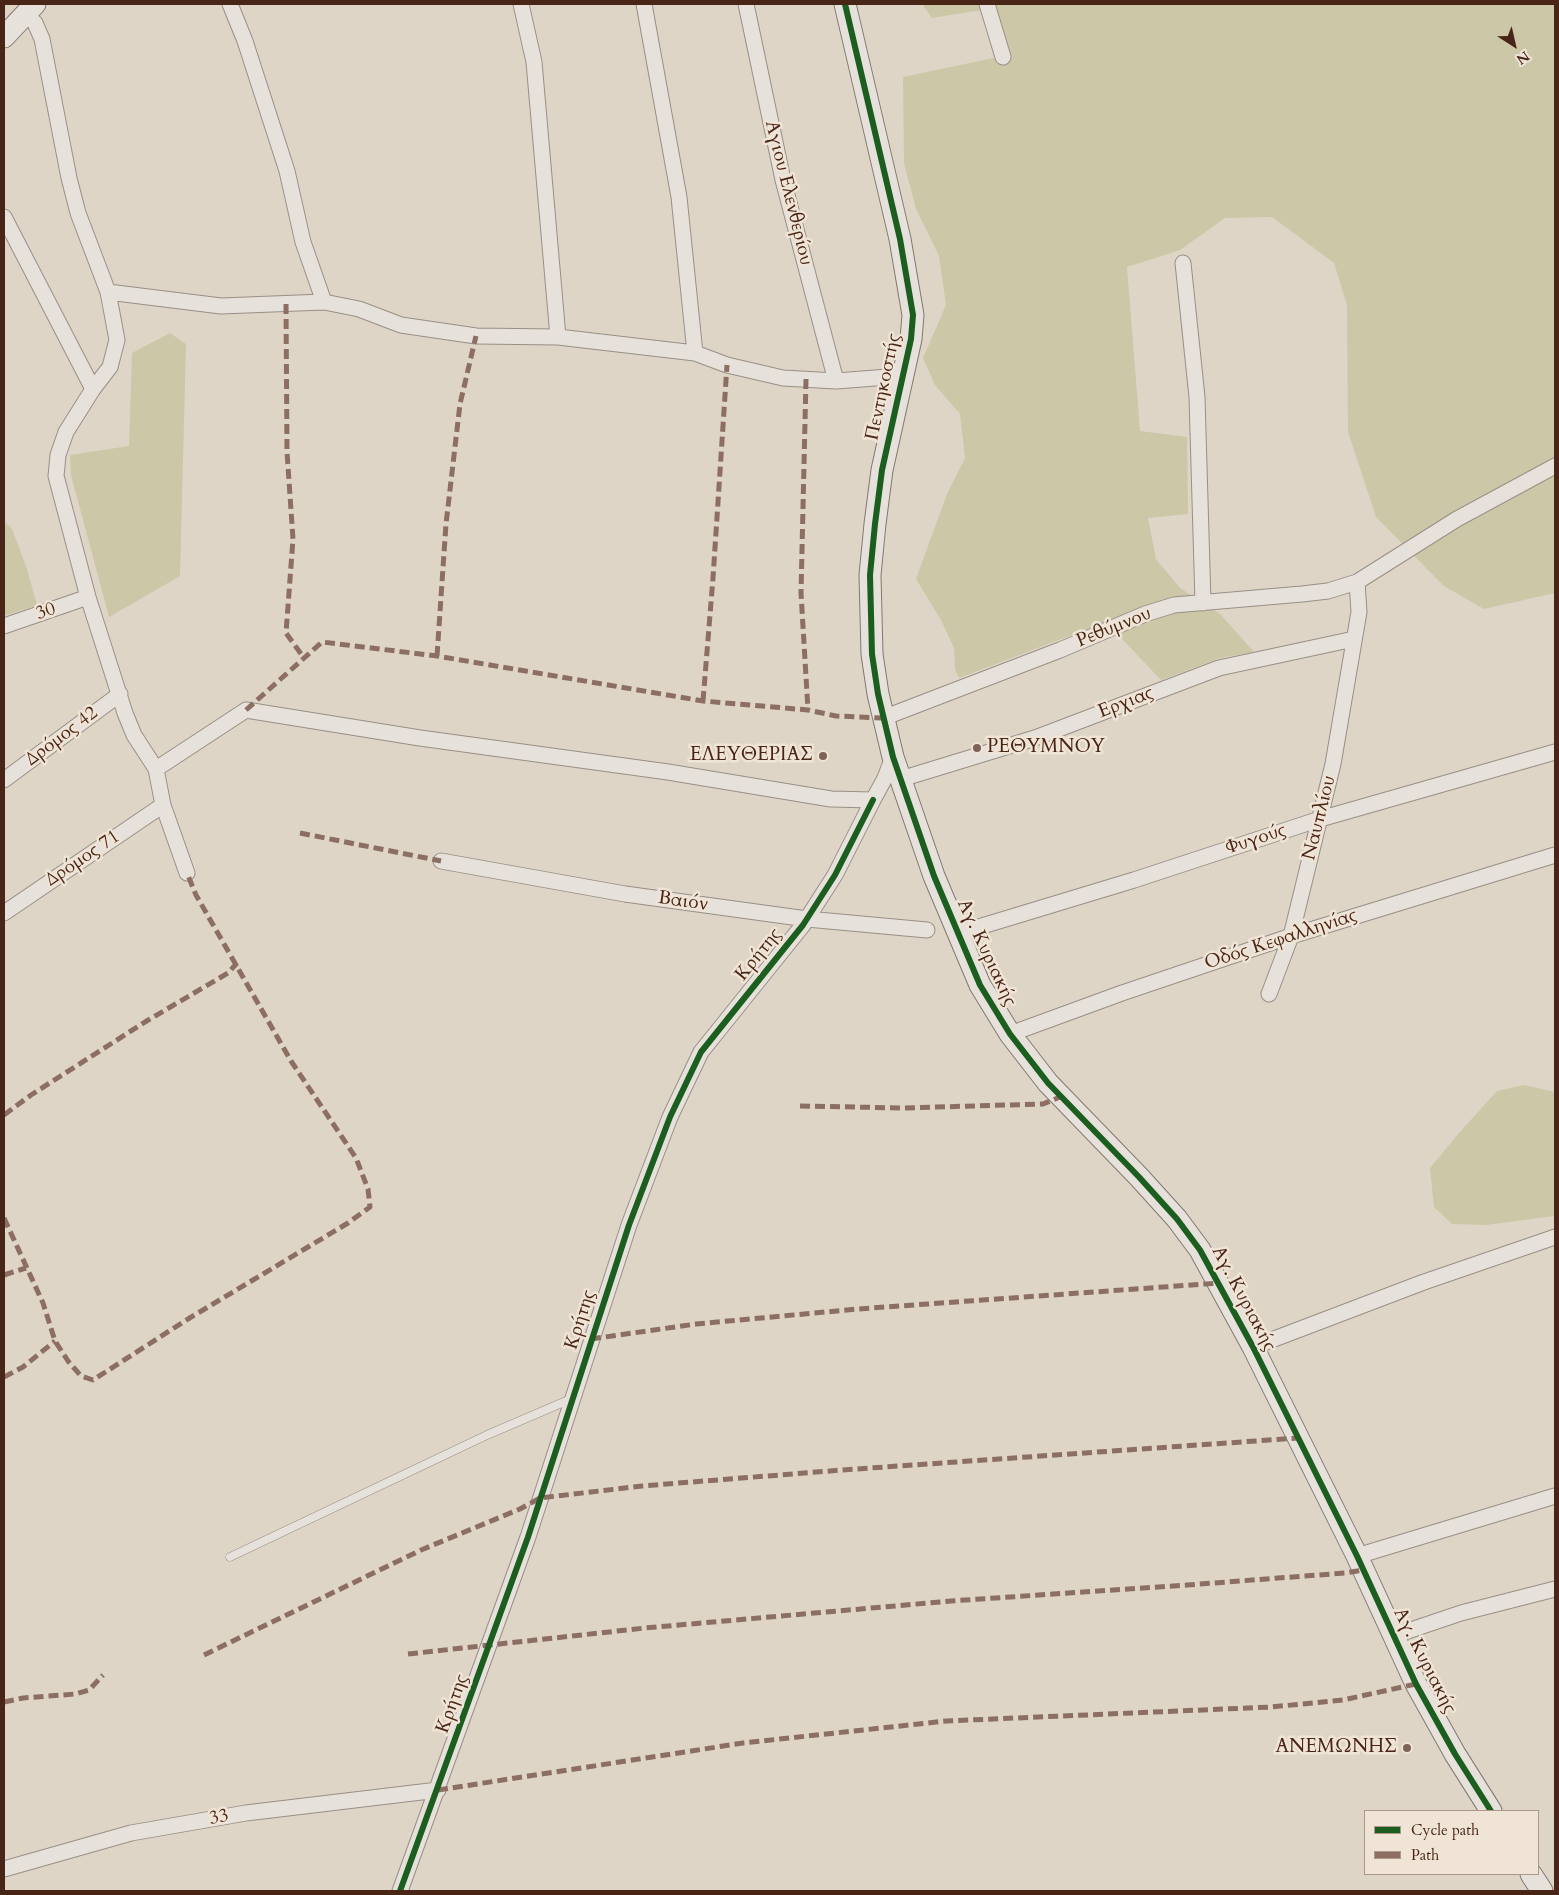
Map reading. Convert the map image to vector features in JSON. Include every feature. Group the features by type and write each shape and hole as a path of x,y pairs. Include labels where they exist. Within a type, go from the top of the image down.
{"street":[{"path":"230,4 245,41 287,170 303,242 324,302"},
{"path":"521,4 534,62 558,337"},
{"path":"644,4 679,198 695,353"},
{"name":"Αγιου Ελενθερίου","path":"746,4 783,180 836,381"},
{"name":"Πεντηκοστής","path":"844,4 900,239 913,315 911,339 882,470 870,574 872,654 883,718 901,780"},
{"path":"987,4 1004,56"},
{"path":"4,37 31,9"},
{"path":"31,9 42,39 78,214 108,292 117,340 115,354 110,367 93,389 66,432 58,455 56,476 88,597 134,735 156,769 163,805 186,873"},
{"path":"4,217 93,389"},
{"path":"1183,263 1198,397 1202,603"},
{"path":"108,292 221,306 324,302 359,309 401,325 476,336 558,337 695,353 727,365 783,378 836,381 902,376"},
{"name":"Ρεθύμνου","path":"883,718 1060,650 1145,614 1174,606 1311,593 1357,582 1473,510 1555,466"},
{"name":"Ναυπλίου","path":"1269,994 1290,936 1320,819 1339,732 1358,612 1357,582"},
{"name":"30","path":"4,626 88,597"},
{"name":"Ερχιας","path":"901,780 1035,738 1219,668 1354,639"},
{"name":"Δρόμος 42","path":"4,780 120,694"},
{"path":"156,769 246,710 420,738 668,772 831,800 873,800"},
{"name":"Φυγούς","path":"959,933 1134,880 1320,819 1555,752"},
{"name":"Κρήτης","path":"400,1891 528,1537 571,1399 629,1225 670,1116 701,1052 807,919 836,875 885,778 893,756"},
{"name":"Αγ. Κυριακής","path":"901,780 934,876 980,984 1010,1034 1068,1107 1112,1148 1183,1227 1200,1250 1253,1347 1357,1556 1393,1636 1455,1754 1490,1810"},
{"name":"Δρόμος 71","path":"4,913 163,805"},
{"name":"Οδός Κεφαλληνίας","path":"1010,1034 1122,993 1290,936 1555,855"},
{"name":"Βαιόν","path":"441,862 625,894 807,919 927,930"},
{"path":"1253,1347 1424,1282 1555,1236"},
{"path":"1357,1556 1555,1496"},
{"path":"1393,1636 1460,1613 1555,1588"},
{"name":"33","path":"4,1869 130,1833 246,1813 438,1790"},
{"path":"1532,1875 1542,1891"}],"lane":[{"path":"230,1557 487,1435 571,1399"}],"shaded area":[{"path":"922,4 1555,4 1555,593 1484,609 1444,586 1376,517 1348,432 1347,305 1334,263 1272,217 1225,218 1180,250 1127,267 1140,431 1187,437 1188,514 1148,518 1156,559 1180,588 1220,614 1254,652 1220,658 1161,680 1106,622 959,678 955,669 954,648 941,620 916,579 947,494 965,458 960,414 935,385 923,358 946,305 939,256 916,209 904,163 903,77 1003,56 994,8 932,18"},
{"path":"170,333 186,344 180,576 109,617 71,475 70,455 129,446 132,353"},
{"path":"4,521 12,529 27,569 37,605 4,616"},
{"path":"1524,1085 1555,1092 1555,1216 1486,1225 1452,1224 1434,1207 1430,1168 1497,1091"}],"marked path":[{"path":"286,304 287,452 293,539 286,633 304,658"},
{"path":"437,656 446,524 460,404 476,336"},
{"path":"703,701 727,365"},
{"path":"806,379 801,593 808,710"},
{"path":"246,710 322,642 437,656 703,701 808,710 836,716 883,718"},
{"path":"300,833 441,861"},
{"path":"4,1218 43,1303 55,1341 81,1376 93,1380 188,1319 348,1223 370,1207 368,1189 356,1158 291,1061 196,895 187,873"},
{"path":"4,1115 31,1095 145,1022 228,973 237,963"},
{"path":"800,1106 903,1108 1043,1104 1060,1097"},
{"path":"4,1275 26,1268"},
{"path":"591,1339 696,1324 858,1309 1219,1283"},
{"path":"4,1377 23,1367 55,1341"},
{"path":"204,1655 421,1550 520,1509 540,1498 642,1486 842,1470 1298,1438"},
{"path":"408,1654 645,1628 951,1601 1187,1585 1364,1570"},
{"path":"4,1702 23,1698 75,1694 89,1690 103,1675"},
{"path":"438,1790 743,1743 946,1721 1271,1707 1343,1700 1416,1684"}],"cycle path":[{"path":"845,4 900,239 913,315 911,339 882,470 875,524 870,575 872,654 878,694 893,757 934,876 980,985 1010,1034 1048,1083 1139,1177 1177,1219 1200,1250 1253,1347 1357,1556 1416,1684 1455,1754 1490,1810"},
{"path":"400,1891 528,1537 629,1225 670,1117 701,1052 803,925 835,875 873,800"}],"place":[{"name":"ΡΕΘΥΜΝΟΥ","path":"977,748"},
{"name":"ΕΛΕΥΘΕΡΙΑΣ","path":"823,756"},
{"name":"ΑΝΕΜΩΝΗΣ","path":"1407,1748"}]}
